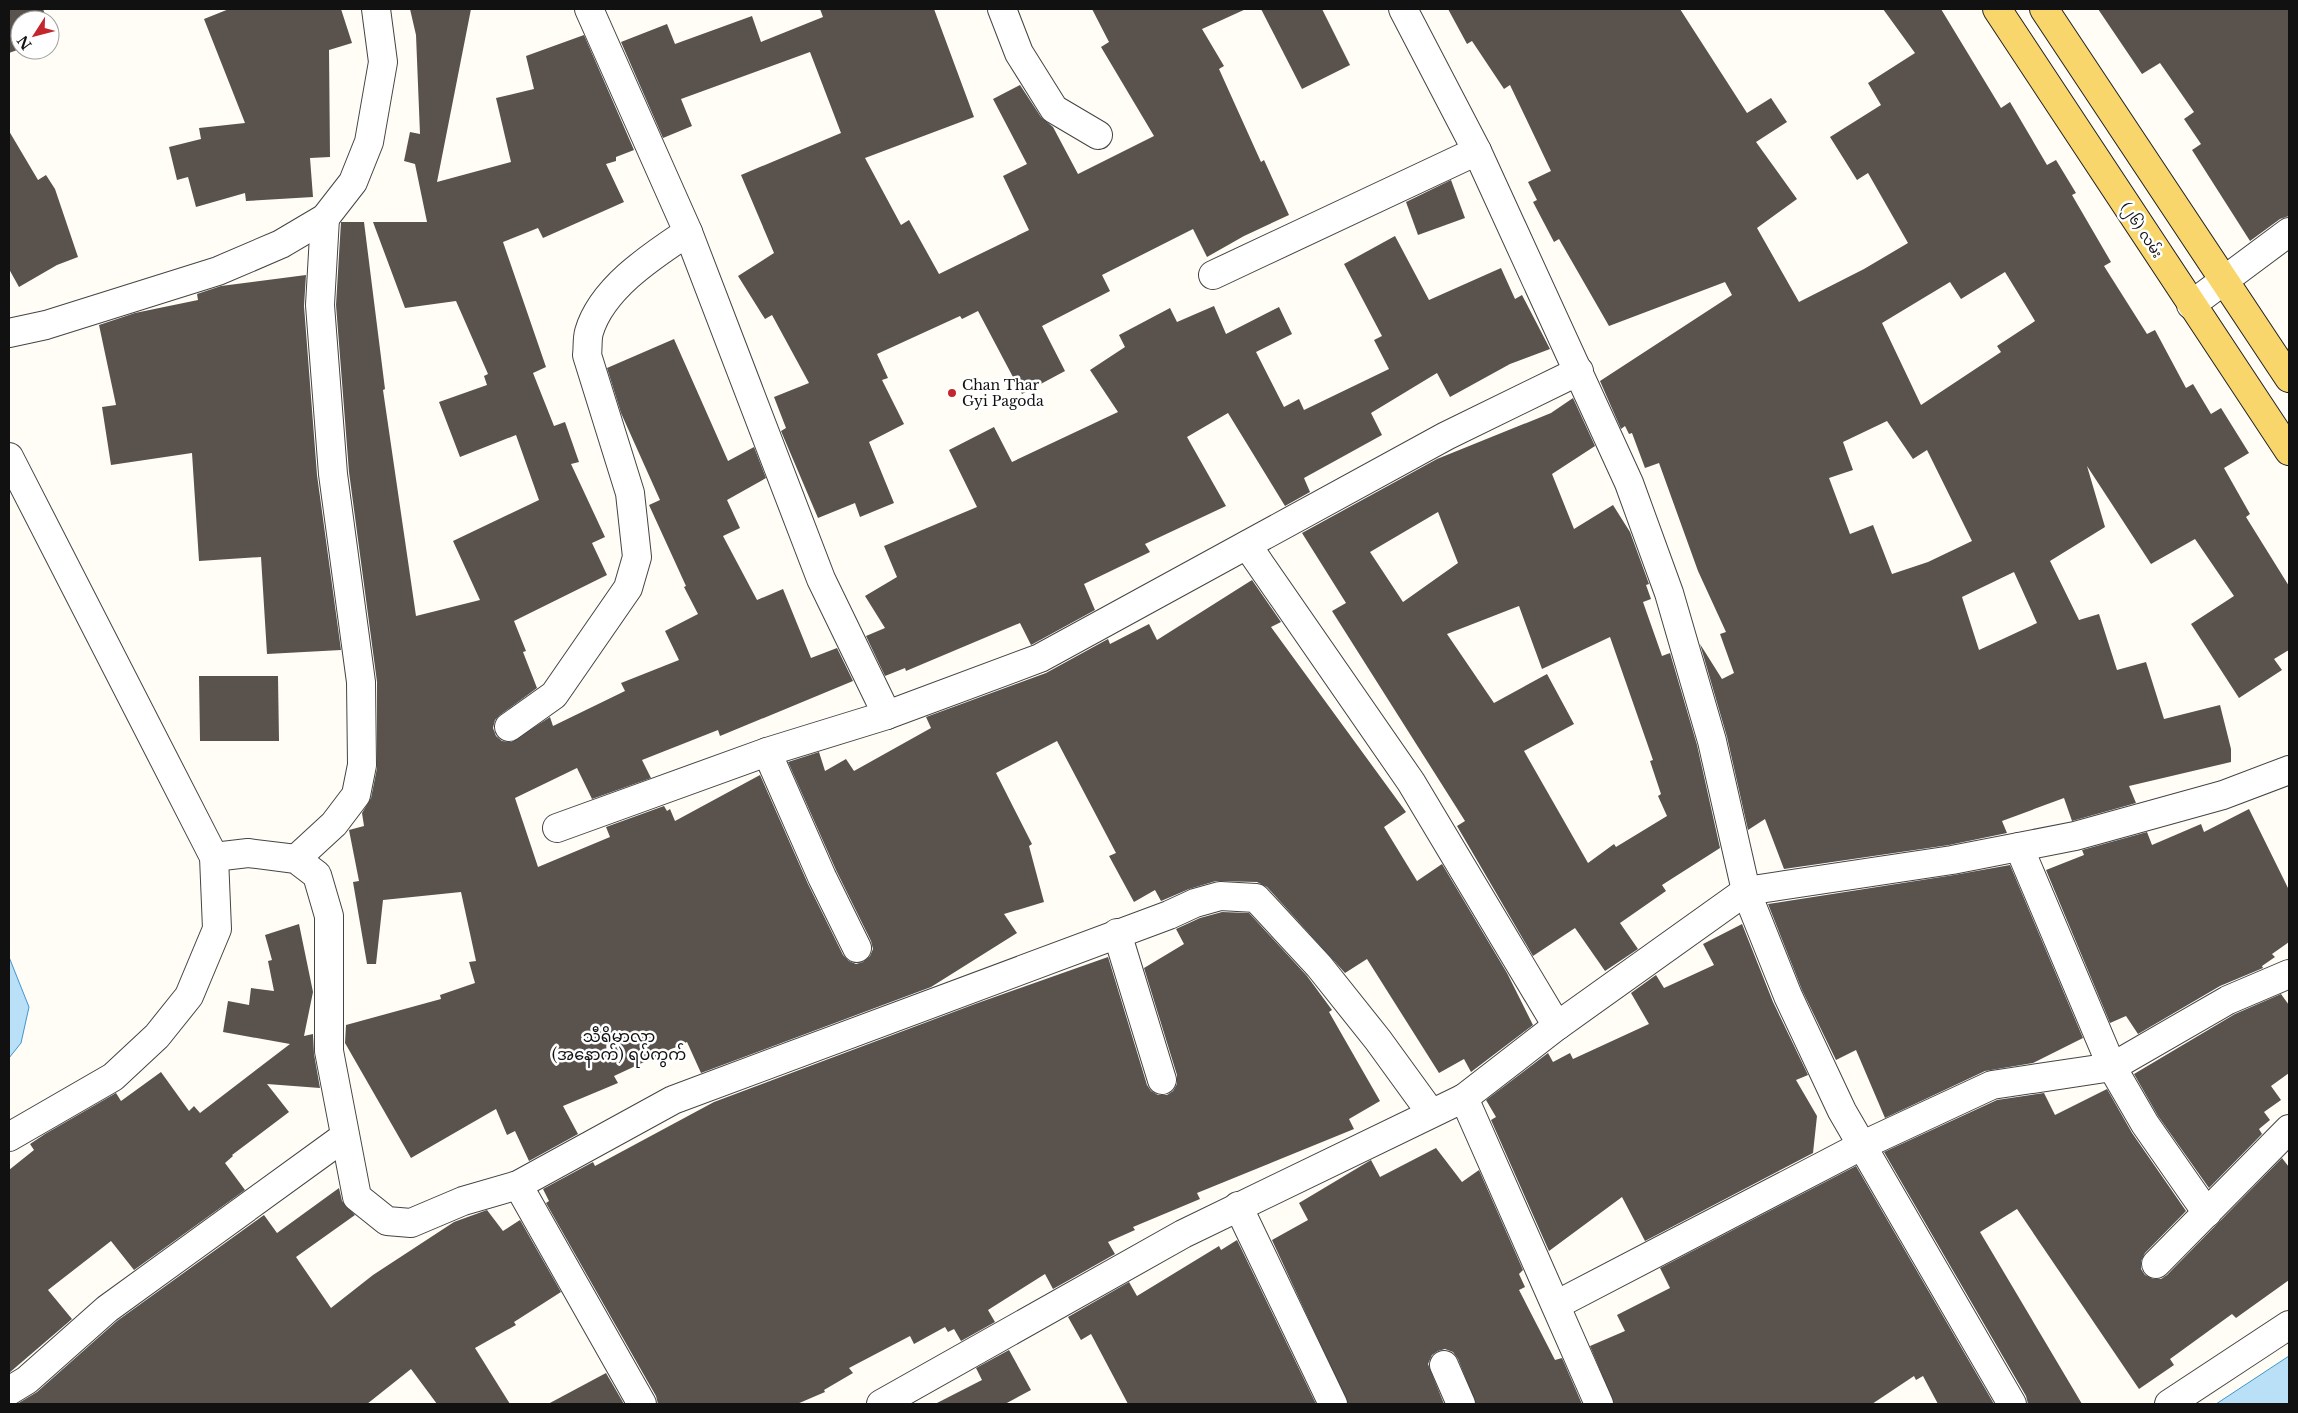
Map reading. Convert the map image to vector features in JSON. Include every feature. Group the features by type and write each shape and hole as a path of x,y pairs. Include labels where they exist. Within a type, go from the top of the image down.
{"main road":[{"name":"(၂၆) လမ်း","path":"1997,9 2289,451"},
{"path":"2044,9 2289,378"}],"street":[{"path":"9,333 46,325 218,271 281,244 325,218 353,182 369,142 383,62 376,9"},
{"path":"589,9 688,232 821,579 887,715"},
{"path":"1002,9 1019,53 1054,109 1098,135"},
{"path":"1403,9 1477,151 1580,371 1629,483 1669,593 1712,741 1746,891 1788,996 1842,1112 2012,1404"},
{"path":"1213,275 1477,151"},
{"path":"296,859 334,824 356,795 362,765 361,682 333,474 320,305 325,218"},
{"path":"509,728 554,695 628,588 637,557 630,493 587,355 589,332 601,306 641,263 688,232"},
{"path":"2191,305 2289,232"},
{"path":"556,828 767,752 887,715 1040,658 1446,436 1580,371"},
{"path":"9,457 214,857 216,929 189,996 157,1036 113,1077 9,1137"},
{"path":"1247,545 1411,782 1557,1026"},
{"path":"767,752 822,878 857,948"},
{"path":"881,1404 1183,1234 1464,1098 1557,1026 1746,891 1952,860 2075,836 2223,795 2289,770"},
{"path":"2019,848 2112,1067 2145,1124 2207,1213"},
{"path":"214,857 248,853 296,859 317,876 329,916 329,1051 344,1137 357,1197 387,1220 411,1223 463,1201 518,1185 673,1100 1195,903 1220,896 1256,898 1319,966 1378,1040 1431,1114"},
{"path":"1117,934 1162,1080"},
{"path":"1556,1304 1863,1146 1992,1085 2112,1067 2228,1000 2289,974"},
{"path":"1464,1098 1599,1404"},
{"path":"2156,1264 2289,1129"},
{"path":"9,1391 27,1380 107,1309 344,1137"},
{"path":"518,1185 642,1404"},
{"path":"1238,1206 1333,1404"},
{"path":"2169,1404 2289,1325"},
{"path":"1444,1365 1461,1404"}],"water":[{"path":"9,957 29,1007 21,1043 9,1058"},
{"path":"2289,1356 2289,1404 2216,1404"}],"building":[{"path":"9,9 43,9 10,10 9,53"},
{"path":"229,9 341,9 352,43 329,50 330,157 310,158 313,197 246,201 245,193 196,207 188,177 177,180 169,147 201,139 199,128 245,123 204,19"},
{"path":"410,9 471,9 437,182 511,162 496,98 534,89 526,56 584,35 634,150 616,157 616,161 606,164 624,202 543,238 538,228 503,242 546,367 533,373 554,426 565,422 579,462 571,464 605,537 592,543 607,575 514,621 526,651 523,652 537,688 495,720 493,728 496,736 502,741 511,742 550,717 553,726 625,691 621,683 679,660 665,631 698,614 684,587 686,586 649,505 660,500 621,413 607,368 674,339 728,461 754,447 766,478 727,500 740,528 723,536 757,600 783,589 811,658 837,648 853,681 720,736 718,730 642,760 651,778 592,799 577,768 515,798 538,867 610,837 606,827 664,806 667,811 670,809 675,821 760,775 808,884 843,955 849,961 856,964 863,962 870,956 873,949 871,941 836,870 788,762 819,752 825,771 846,759 854,771 931,728 926,717 1046,673 1108,639 1110,644 1149,624 1157,640 1252,580 1281,622 1271,627 1406,812 1384,827 1417,881 1442,864 1507,973 1533,1025 1471,1072 1464,1059 1439,1073 1367,959 1345,973 1267,887 1257,882 1216,881 1189,889 1161,901 1155,890 1134,902 1109,856 1116,853 1057,741 996,773 1032,844 1029,846 1044,902 1004,914 1017,933 931,987 701,1073 687,1042 614,1076 618,1083 563,1106 578,1134 529,1161 515,1131 507,1135 496,1109 411,1158 345,1043 346,1025 441,999 440,995 475,983 469,962 476,961 461,892 383,900 376,964 367,964 353,882 359,881 349,830 364,826 362,813 371,798 377,768 377,682 349,472 336,305 341,222 364,222 385,389 383,390 416,616 480,600 453,541 539,500 516,435 460,457 439,402 487,385 484,376 488,374 456,301 405,308 373,222 427,222 415,164 404,161 410,132 420,134 416,35"},
{"path":"820,9 934,9 974,117 865,158 901,225 909,220 939,274 1029,230 1003,176 1027,164 993,99 1020,85 1041,117 1053,127 1078,174 1154,136 1101,47 1109,42 1092,9 1246,9 1202,29 1224,66 1219,69 1261,162 1264,160 1289,215 1244,236 1207,257 1193,229 1102,275 1110,291 1042,326 1065,371 1022,394 978,311 962,319 960,316 877,354 888,378 882,380 904,424 869,442 894,503 860,517 855,503 818,518 781,431 786,428 774,397 809,383 772,315 765,319 738,276 774,253 741,175 841,133 810,52 681,99 692,126 663,138 621,42 667,24 675,44 752,16 761,42 823,17"},
{"path":"1261,9 1322,9 1350,65 1302,89"},
{"path":"1448,9 1680,9 1747,113 1771,98 1787,122 1756,142 1797,199 1757,228 1799,302 1864,269 1908,243 1868,173 1857,180 1830,137 1881,105 1868,83 1915,53 1883,9 1941,9 2001,108 2010,102 2047,165 2056,160 2076,193 2072,195 2111,262 2104,266 2147,334 2155,330 2186,388 2193,384 2211,414 2221,408 2249,453 2224,468 2250,514 2246,517 2289,586 2289,650 2274,659 2282,670 2239,698 2191,624 2234,596 2195,539 2151,564 2087,466 2105,527 2050,561 2079,620 2099,614 2117,670 2146,662 2164,719 2220,705 2231,749 2231,762 2129,786 2136,803 2072,821 2064,798 2002,821 2007,833 1949,845 1784,869 1765,819 1748,830 1727,737 1700,644 1722,679 1734,673 1720,634 1726,632 1698,571 1659,463 1645,468 1632,433 1629,434 1625,426 1621,429 1600,381 1732,295 1725,282 1609,326 1559,239 1554,242 1533,202 1537,200 1528,182 1551,171 1510,85 1504,89 1472,41 1467,44","holes":["2005,272 2035,321 1997,346 2001,352 1921,405 1882,323 1950,282 1961,299","1887,421 1913,459 1927,450 1972,541 1928,562 1892,574 1873,525 1850,534 1829,478 1853,470 1843,442","2014,572 2037,623 1979,650 1962,597"]},
{"path":"2098,9 2289,9 2289,216 2280,219 2250,241 2192,150 2201,144 2184,119 2194,112 2160,63 2142,74"},
{"path":"9,131 38,180 46,175 55,189 78,257 57,265 19,287 9,269"},
{"path":"1451,180 1465,218 1418,235 1406,202"},
{"path":"1395,236 1429,300 1501,268 1515,299 1522,295 1550,349 1510,364 1450,397 1437,373 1371,413 1382,435 1304,478 1310,492 1285,506 1228,413 1187,437 1226,506 1145,544 1150,552 1084,584 1095,610 1031,645 1020,623 906,671 905,668 885,676 866,636 885,628 865,596 897,577 884,546 977,507 949,450 994,427 1012,462 1118,412 1090,370 1125,347 1119,335 1170,308 1177,322 1214,306 1226,334 1279,307 1292,334 1256,352 1284,407 1299,399 1304,410 1389,369 1374,340 1382,336 1344,264"},
{"path":"306,275 304,306 317,475 341,650 267,654 261,557 199,561 192,453 111,465 102,407 116,405 99,325 135,313 198,300 197,294 221,286"},
{"path":"1573,398 1595,446 1552,474 1574,529 1613,505 1630,532 1649,584 1646,585 1651,599 1643,602 1662,656 1670,653 1697,745 1720,848 1662,885 1666,891 1620,923 1638,949 1605,971 1575,928 1533,956 1457,826 1465,821 1332,611 1346,603 1302,533 1437,459 1551,413","holes":["1438,512 1458,563 1403,602 1370,552","1519,606 1542,669 1610,637 1653,760 1650,761 1661,794 1658,796 1667,816 1616,847 1614,844 1588,863 1524,751 1574,724 1547,674 1494,703 1447,634"]},
{"path":"199,676 278,676 279,741 200,741"},
{"path":"2249,809 2289,890 2289,942 2272,954 2275,957 2262,966 2263,968 2220,986 2138,1034 2126,1016 2110,1023 2046,870 2084,855 2082,850 2147,832 2152,845 2201,824 2204,832"},
{"path":"2010,865 2083,1038 2033,1063 1985,1071 1885,1118 1856,1050 1836,1060 1802,990 1768,904"},
{"path":"1222,912 1249,913 1307,976 1332,1010 1329,1012 1380,1101 1349,1119 1354,1129 1197,1193 1200,1199 1133,1227 1135,1230 1108,1242 1115,1254 1053,1289 1045,1274 988,1310 995,1322 961,1341 954,1329 948,1332 945,1327 914,1344 910,1336 849,1368 853,1373 824,1390 825,1392 797,1404 658,1404 656,1396 546,1203 549,1201 543,1189 593,1162 595,1166 714,1102 975,1004 1108,957 1147,1085 1151,1091 1158,1095 1167,1095 1173,1091 1177,1084 1177,1075 1144,968 1184,944 1176,929 1200,918"},
{"path":"299,924 313,992 304,1036 313,1034 314,1054 320,1088 267,1084 289,1112 232,1155 225,1163 245,1190 134,1270 111,1241 48,1290 72,1319 9,1373 9,1170 34,1150 30,1144 45,1134 116,1093 121,1101 161,1072 189,1111 194,1106 200,1113 290,1044 223,1032 228,1001 249,1005 251,988 274,991 268,961 272,960 265,935"},
{"path":"1742,924 1773,1002 1808,1075 1796,1080 1817,1116 1813,1153 1645,1241 1622,1197 1549,1251 1491,1120 1496,1117 1486,1100 1548,1053 1553,1062 1570,1053 1573,1059 1649,1024 1631,993 1656,975 1664,988 1714,965 1703,944"},
{"path":"2281,994 2289,1005 2289,1073 2271,1086 2281,1100 2264,1112 2270,1120 2259,1129 2262,1134 2209,1188 2158,1116 2134,1074 2235,1014"},
{"path":"2107,1089 2132,1133 2186,1211 2145,1253 2141,1261 2141,1269 2145,1275 2153,1279 2161,1279 2167,1275 2282,1158 2289,1167 2289,1280 2236,1318 2232,1314 2170,1359 2174,1365 2139,1389 2017,1209 1980,1232 2082,1404 2028,1404 2026,1396 1884,1152 1997,1100 2044,1093 2055,1115"},
{"path":"1436,1148 1462,1182 1479,1170 1523,1270 1519,1274 1525,1287 1519,1290 1555,1360 1562,1358 1582,1404 1476,1404 1458,1359 1453,1352 1445,1349 1432,1355 1428,1364 1444,1404 1348,1404 1272,1240 1308,1220 1299,1203 1371,1160 1380,1177"},
{"path":"1856,1166 1994,1404 1938,1404 1923,1376 1916,1380 1914,1376 1872,1404 1614,1404 1590,1346 1625,1331 1617,1315 1670,1288 1660,1268"},
{"path":"339,1188 342,1201 355,1215 296,1257 331,1308 373,1275 454,1222 487,1210 503,1231 520,1220 561,1292 514,1322 516,1325 475,1348 510,1404 437,1404 411,1369 367,1404 17,1404 37,1392 117,1321 264,1215 277,1233"},
{"path":"1237,1240 1316,1404 1128,1404 1091,1334 1081,1340 1068,1317 1129,1282 1137,1296 1219,1246 1221,1250"},
{"path":"1009,1350 1031,1390 1005,1404 935,1404 982,1380 976,1368"},
{"path":"606,1373 624,1404 548,1404"}],"place":[{"name":"Chan Thar Gyi Pagoda","path":"952,393"}],"district":[{"name":"သီရိမာလာ (အနောက်) ရပ်ကွက်","path":"619,1045"}]}
